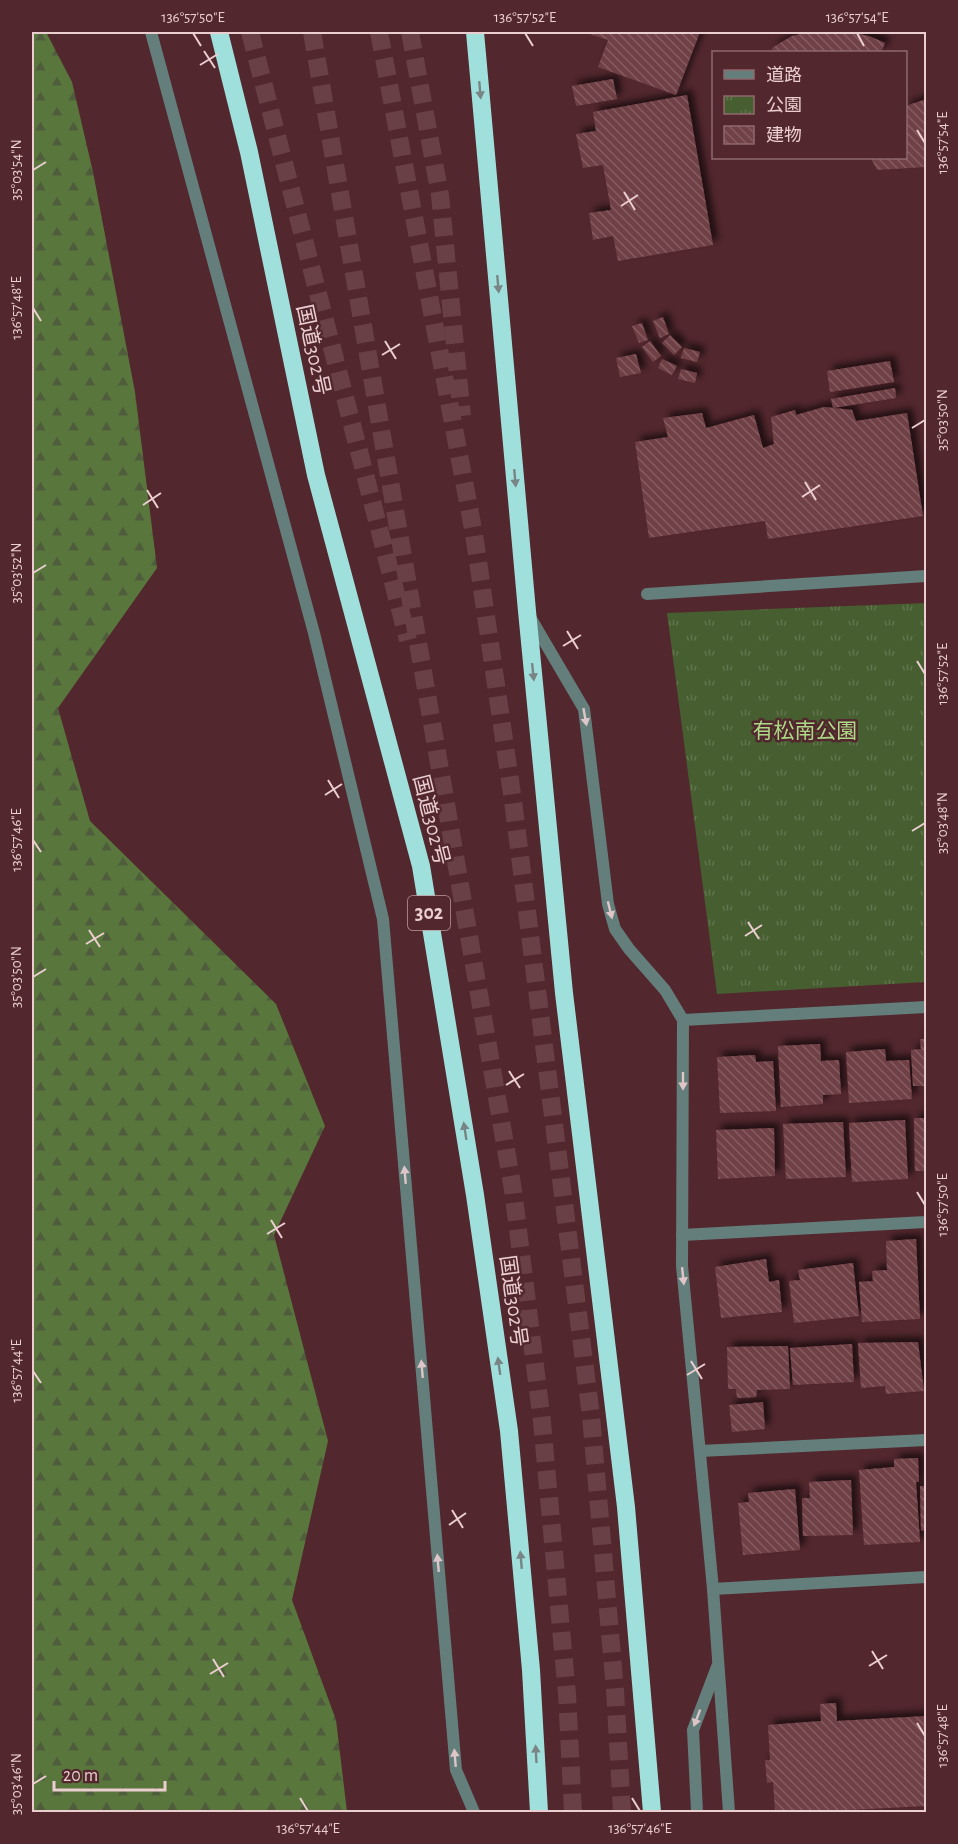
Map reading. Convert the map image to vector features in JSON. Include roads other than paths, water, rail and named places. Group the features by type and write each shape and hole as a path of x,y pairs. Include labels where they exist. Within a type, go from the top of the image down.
{"highway":[{"name":"国道302号","path":"219,32 249,152 316,475 421,866 476,1195 508,1431 531,1670 539,1812"},
{"path":"475,32 564,993 626,1507 652,1812"}],"street":[{"path":"151,32 314,633 383,919 456,1770 474,1812"},
{"path":"647,594 927,576"},
{"path":"527,611 584,709 608,904 615,929 628,949 665,990 683,1020 682,1266 713,1589 729,1812"},
{"path":"683,1020 927,1007"},
{"path":"682,1236 927,1222"},
{"path":"700,1451 927,1440"},
{"path":"713,1589 927,1577"},
{"path":"697,1812 693,1730 718,1663"}],"tunnel":[{"path":"250,32 408,640"},
{"path":"312,32 513,1190 542,1422 567,1694 573,1812"},
{"path":"379,32 474,534 513,801 591,1416 615,1690 622,1812"},
{"path":"410,32 440,195 462,416"}],"park label":[{"name":"有松南公園","path":"805,731"}]}
